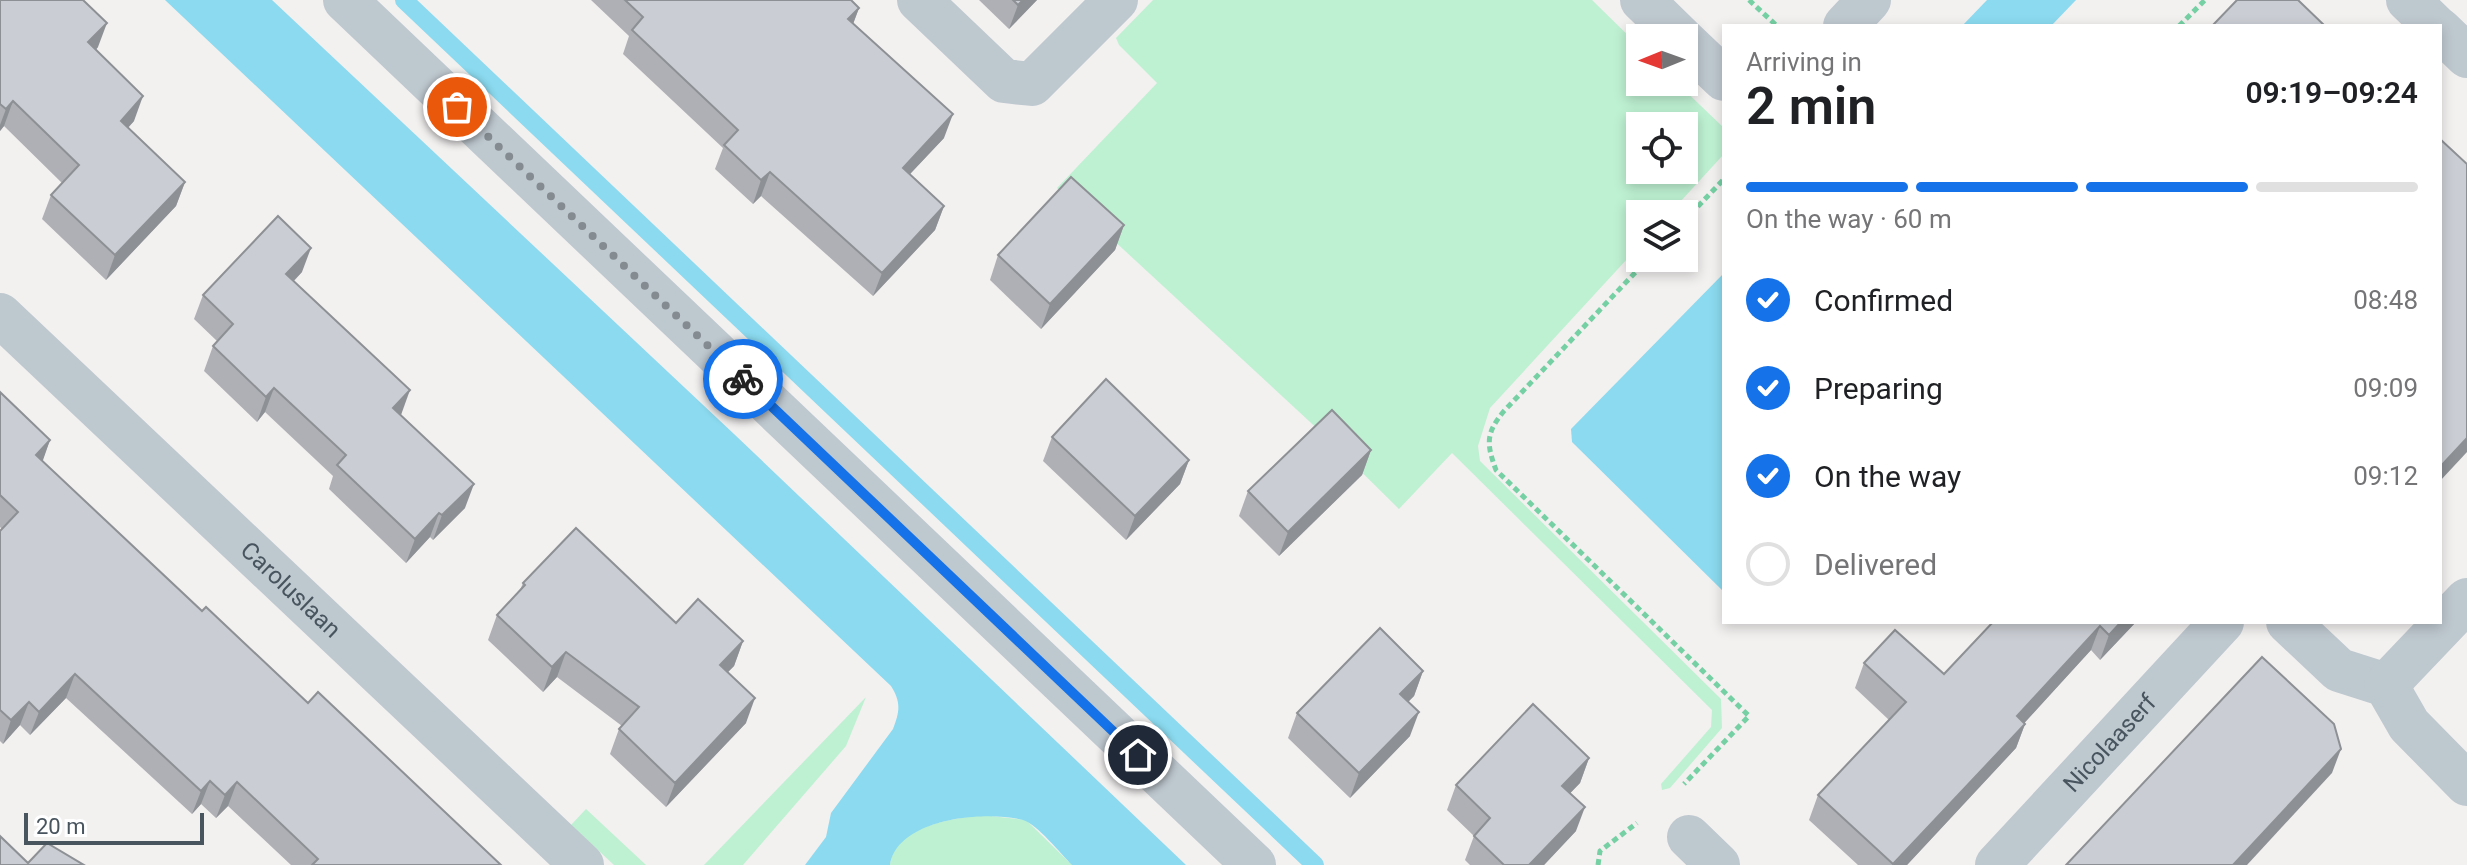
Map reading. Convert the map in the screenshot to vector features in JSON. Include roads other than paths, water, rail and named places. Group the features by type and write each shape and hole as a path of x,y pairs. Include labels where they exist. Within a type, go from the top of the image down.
{"street":[{"path":"345,0 1254,865"},
{"path":"919,0 1004,81 1032,84 1116,0"},
{"path":"1642,0 1667,24"},
{"path":"1847,24 1869,0"},
{"path":"2408,0 2433,24"},
{"path":"2442,32 2467,56"},
{"path":"1698,54 1722,77"},
{"name":"Caroluslaan","path":"0,315 582,865"},
{"path":"2386,685 2467,600"},
{"name":"Nicolaaserf","path":"1997,865 2220,624"},
{"path":"2290,624 2339,670 2386,685 2409,725 2467,784"}],"water":[{"path":"165,0 272,0 1186,865 1072,865 1028,822 988,816 967,817 925,827 896,849 890,865 805,865 826,837 831,813 893,729 898,707 891,686"},
{"path":"1987,0 2076,0 2053,24 1964,24"},
{"path":"1722,275 1722,590 1572,442 1571,429"}],"waterway":[{"path":"404,0 1315,865"}]}
